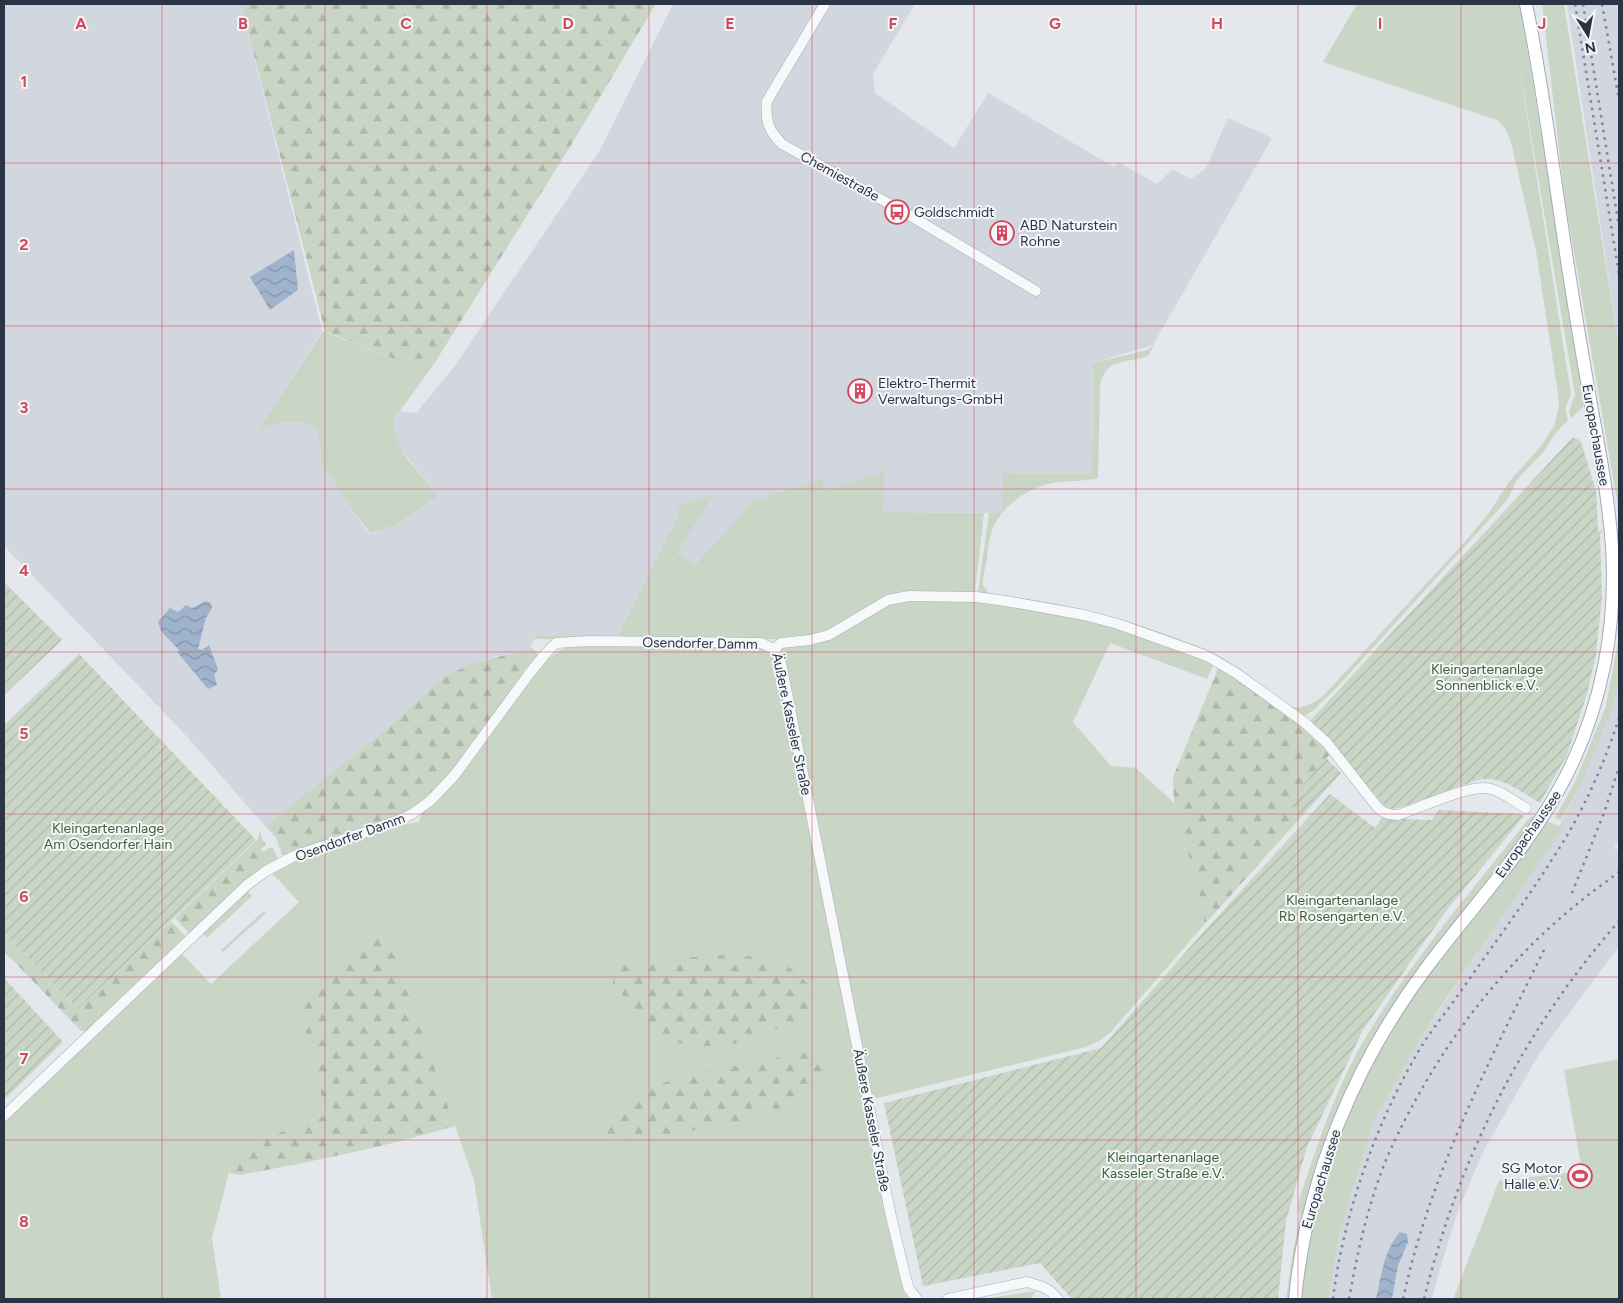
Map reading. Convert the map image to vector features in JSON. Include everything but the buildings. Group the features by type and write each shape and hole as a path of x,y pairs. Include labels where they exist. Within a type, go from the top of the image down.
{"main road":[{"name":"Europachaussee","path":"1295,1299 1300,1256 1310,1209 1331,1142 1350,1094 1374,1048 1411,988 1513,860 1550,807 1568,774 1586,732 1594,709 1605,664 1613,594 1610,526 1532,31 1526,4"},
{"name":"Europachaussee","path":"1532,4 1532,31"}],"street":[{"name":"Chemiestraße","path":"825,4 767,101 765,116 772,134 782,144 919,221 1036,291"},
{"name":"Äußere Kasseler Straße","path":"917,1299 909,1289 890,1212 781,663 774,649 782,643 810,640 829,635 888,600 909,596 976,597 1084,615 1118,624 1188,648 1207,656 1236,673 1304,722 1327,743 1384,813 1398,814 1469,790 1483,788 1494,790 1526,808"},
{"name":"Osendorfer Damm","path":"4,1116 246,885 282,861 395,822 412,814 430,801 454,776 529,674 556,644 588,641 761,643 774,649"},
{"path":"948,1299 1027,1282 1043,1287 1058,1299"}],"shaded area":[{"path":"4,4 241,4 322,331 259,430 280,422 304,422 318,431 323,470 334,474 349,505 369,534 396,525 438,496 402,450 395,438 394,420 400,411 416,413 455,366 600,150 673,4 915,4 873,74 875,93 954,148 988,93 1114,167 1118,162 1157,184 1173,169 1191,179 1206,168 1228,118 1272,138 1153,345 1093,363 1092,474 1003,473 1002,513 883,512 825,491 821,479 753,501 696,564 677,553 713,494 678,516 617,636 537,636 528,650 497,656 471,664 441,679 384,731 265,826 181,730 4,546"},
{"path":"1567,4 1617,4 1619,19 1619,346"},
{"path":"1619,680 1619,841 1614,848 1619,850 1619,946 1539,1054 1483,1152 1458,1211 1432,1299 1392,1299 1398,1266 1408,1242 1383,1265 1376,1299 1328,1299 1340,1232 1372,1125 1421,1038 1550,846 1581,785 1613,708"}],"green space":[{"path":"241,4 656,4 568,150 434,364 413,367 325,331"},
{"path":"1357,4 1520,4 1585,402 1583,407 1571,418 1569,411 1575,395 1517,53 1571,394 1565,409 1568,420 1554,435 1545,450 1516,481 1508,499 1339,685 1314,710 1306,715 1301,714 1199,648 978,592 989,513 1002,513 1003,473 1092,474 1093,363 1147,350 1154,345 1148,356 1118,363 1107,370 1103,377 1100,386 1098,478 1043,485 1025,493 1010,505 997,520 993,528 983,585 992,594 1084,610 1129,622 1187,642 1229,662 1290,706 1304,706 1324,695 1470,536 1489,513 1508,483 1541,446 1554,426 1559,406 1558,394 1536,251 1511,142 1505,128 1497,120 1323,62"},
{"path":"1542,4 1564,4 1619,347 1619,524 1617,500 1565,200"},
{"path":"323,331 413,367 434,364 394,419 394,429 408,460 438,496 396,525 370,533 349,505 331,475 323,470 318,431 304,422 280,422 258,431"},
{"name":"Kleingartenanlage Sonnenblick e.V.","path":"1572,438 1578,439 1581,442 1596,491 1598,532 1603,529 1600,534 1602,596 1596,654 1587,694 1567,755 1540,803 1519,790 1497,780 1481,779 1399,808 1391,809 1385,806 1309,722"},
{"path":"884,471 883,512 984,513 975,592 972,594 909,593 824,633 784,639 535,639 537,636 617,636 678,516 676,506 714,494 677,553 696,564 753,501 821,479 826,491"},
{"path":"4,582 62,640 4,695"},
{"path":"907,599 988,601 1113,626 1211,662 1213,666 1207,679 1110,643 1073,722 1111,766 1136,768 1174,803 1203,907 1204,925 1110,1033 1099,1041 1086,1047 877,1098 871,1093 782,651 784,647 806,643 878,607"},
{"path":"1619,637 1619,680 1613,708 1581,785 1561,820 1555,818 1575,782 1606,706"},
{"path":"580,645 752,646 770,651 776,661 904,1292 908,1299 492,1299 474,1180 384,923 301,1004 303,1020 326,1115 252,1143 232,1161 212,1238 221,1299 4,1299 4,1121 179,951 211,984 299,902 270,871 287,862 397,825 419,822 423,810 543,662 566,647","holes":["734,1124 629,1140 599,1139"]},
{"path":"530,647 537,652 537,658 524,670 517,662 525,650 528,650"},
{"path":"525,650 517,662 524,670 521,679 466,755 436,790 404,815 286,856 282,854 276,838 265,826 384,731 441,679 470,664"},
{"name":"Kleingartenanlage Am Osendorfer Hain","path":"79,654 256,840 78,1009 4,933 4,725"},
{"path":"1219,666 1308,730 1329,750 1330,754 1288,803 1302,816 1204,925 1203,907 1174,803 1173,777"},
{"path":"1326,758 1341,773 1302,816 1288,803"},
{"name":"Kleingartenanlage Kasseler Straße e.V.","path":"1330,794 1375,828 1382,818 1432,820 1439,810 1520,814 1524,816 1446,911 1363,1030 1307,1147 1286,1221 1278,1299 1072,1299 1040,1263 923,1286 884,1103 1101,1048 1207,928"},
{"path":"1530,817 1538,817 1358,1068 1290,1299 1286,1299 1300,1216 1298,1206 1301,1194 1327,1120 1350,1066 1377,1018 1418,959 1462,901"},
{"path":"1547,821 1563,828 1440,1008 1372,1125 1340,1232 1328,1299 1299,1299 1314,1210 1354,1096 1401,1011"},
{"path":"261,830 261,837 266,844 261,849 264,852 269,848 273,848 278,859 190,934 175,918 257,840"},
{"path":"242,892 248,892 252,896 207,938 203,934"},
{"path":"264,911 266,913 223,952 221,950"},
{"path":"170,922 185,936 185,941 86,1032 80,1030 4,951 4,933 78,1009"},
{"path":"384,923 455,1126 402,1141 322,1159 241,1175 229,1173 232,1161 252,1143 326,1115 303,1020 301,1004"},
{"path":"731,954 781,960 813,988 815,1014 739,1043 705,1046 678,1043 647,1023 613,984 612,969 634,962"},
{"path":"4,978 63,1042 4,1100"},
{"path":"819,1050 825,1083 775,1111 734,1124 629,1140 599,1139 590,1133 606,1118 658,1084 709,1071"},
{"name":"SG Motor Halle e.V.","path":"1619,1059 1619,1299 1453,1299 1499,1181 1582,1171 1564,1070"},
{"path":"1036,1291 1030,1299 982,1299"}],"water":[{"path":"294,250 298,290 270,310 250,277"},
{"path":"206,601 211,603 212,608 206,618 198,649 202,650 209,645 218,669 214,675 217,685 208,689 178,653 179,650 161,631 158,622 170,608 178,612 186,605 192,608"},
{"path":"1400,1232 1407,1234 1408,1242 1398,1266 1392,1299 1376,1299 1387,1255"}],"railway":[{"path":"1575,4 1619,274"},
{"path":"1583,4 1619,227"},
{"path":"1602,4 1619,100"},
{"path":"1333,1299 1345,1234 1354,1202 1364,1169 1390,1105 1425,1041 1517,912 1564,841 1591,790 1619,718"},
{"path":"1572,893 1604,813 1619,767"},
{"path":"1349,1299 1365,1225 1382,1170 1406,1119 1444,1052 1466,1021 1515,962 1571,909 1619,872"},
{"path":"1424,1299 1456,1195 1476,1146 1499,1098 1524,1052 1553,1007 1584,963 1619,921"},
{"path":"1403,1299 1429,1207 1445,1162 1483,1075 1546,946"}],"place":[{"name":"Goldschmidt","path":"897,212"},
{"name":"ABD Naturstein Rohne","path":"1002,233"},
{"name":"Elektro-Thermit Verwaltungs-GmbH","path":"860,391"},
{"name":"SG Motor Halle e.V.","path":"1580,1176"}],"park label":[{"name":"Kleingartenanlage Rb Rosengarten e.V.","path":"1342,908"}]}
